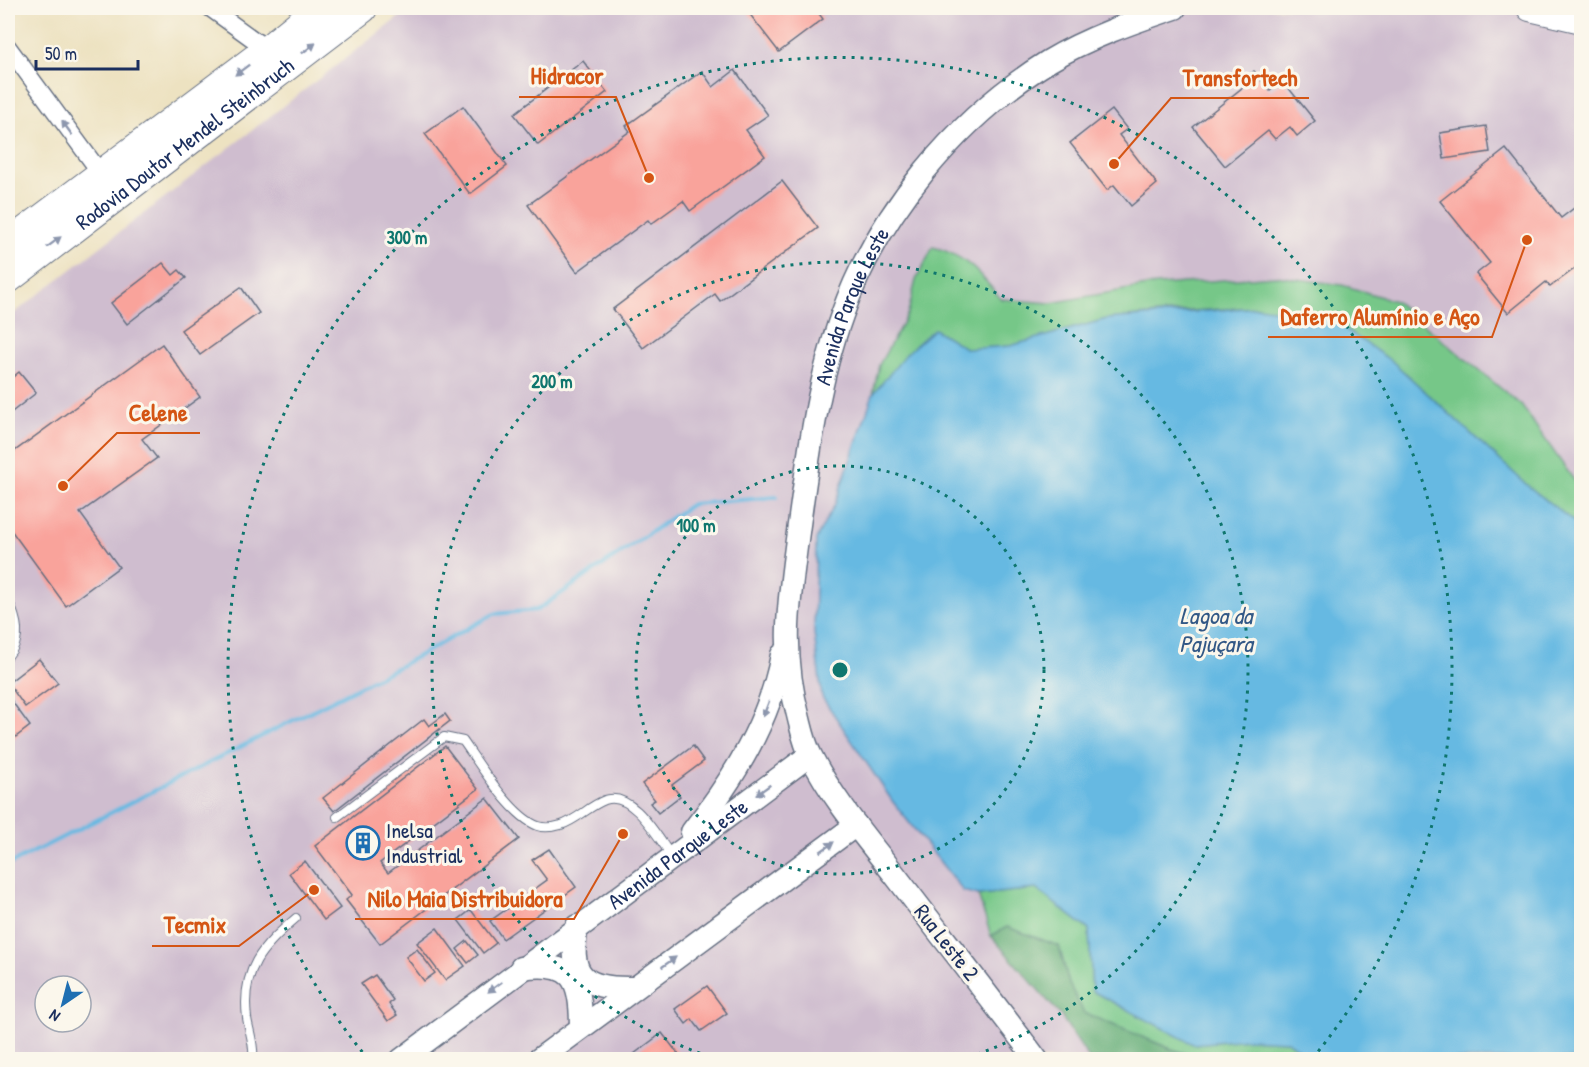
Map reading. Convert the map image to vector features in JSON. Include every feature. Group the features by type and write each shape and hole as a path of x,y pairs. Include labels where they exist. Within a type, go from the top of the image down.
{"highway":[{"name":"Rodovia Doutor Mendel Steinbruch","path":"8,245 268,50 320,8"},
{"name":"Rodovia Doutor Mendel Steinbruch","path":"8,278 362,8"}],"main road":[{"path":"1530,8 1581,20"}],"street":[{"path":"210,8 268,50"},
{"name":"Avenida Parque Leste","path":"856,825 810,755 790,681 786,633 804,486 832,347 853,287 883,229 919,179 956,138 1016,83 1080,45 1175,8"},
{"path":"8,47 102,175"},
{"path":"674,854 708,813 750,748 771,697 786,633"},
{"name":"Avenida Parque Leste","path":"400,1059 810,755"},
{"path":"538,1059 856,825"},
{"name":"Rua Leste 2","path":"856,825 1037,1059"},
{"path":"577,926 573,958 584,977 606,989 632,988"},
{"path":"521,968 553,966 572,978 578,988 581,1001 581,1027"}],"lane":[{"path":"8,600 15,615 18,636 16,645 8,656"},
{"path":"337,817 444,737 463,741 510,803 539,826 550,828 565,824 605,800 616,799 626,802 644,818 674,854"},
{"path":"253,1059 246,990 251,968 273,938 296,918"}],"shaded area":[{"path":"411,8 1581,8 1581,1059 8,1060 8,318"}],"green space":[{"path":"933,247 963,260 1001,299 1051,303 1146,286 1275,276 1342,285 1395,301 1521,405 1581,490 1581,532 1575,523 1528,486 1394,363 1328,317 1258,307 1189,311 1107,319 1010,346 967,349 934,329 873,394 879,365 908,313 916,280"},
{"path":"1036,889 1089,930 1092,991 1193,1044 1247,1039 1287,1041 1313,1059 1201,1058 1171,1049 1084,1013 1069,984 1059,946 1007,927 991,936 978,895"},
{"path":"1007,927 1059,946 1069,984 1084,1013 1171,1049 1201,1058 1255,1059 1089,1059 1061,1016 991,936"}],"water":[{"name":"Lagoa da Pajuçara","path":"1258,307 1328,317 1394,363 1528,486 1575,523 1581,532 1581,1059 1314,1060 1287,1041 1247,1039 1193,1044 1092,991 1089,930 1036,889 978,895 963,891 893,802 822,697 814,633 816,539 835,504 873,394 907,353 934,329 967,349 1010,346 1107,319"}],"building":[{"path":"745,8 822,8 817,11 823,19 779,52"},
{"path":"583,61 607,92 538,145 514,114"},
{"path":"735,70 768,115 746,130 765,156 690,211 683,201 651,224 648,220 577,272 528,205 630,131 626,126 702,71 713,87"},
{"path":"1254,71 1270,91 1283,81 1315,121 1297,136 1290,127 1275,139 1268,131 1225,166 1193,127 1248,83 1245,79"},
{"path":"463,106 507,166 470,194 425,134"},
{"path":"1112,110 1127,129 1119,135 1157,184 1131,206 1114,185 1107,190 1070,143"},
{"path":"1486,126 1490,152 1444,159 1440,133"},
{"path":"1506,149 1561,218 1582,202 1582,263 1550,287 1546,282 1508,313 1476,274 1490,263 1440,201"},
{"path":"782,181 818,228 720,301 715,294 643,348 613,309"},
{"path":"163,263 173,275 179,270 186,278 127,324 111,303"},
{"path":"241,287 259,313 200,355 181,330"},
{"path":"162,344 200,397 142,439 157,458 80,513 119,567 66,606 8,526 8,456"},
{"path":"19,372 36,393 8,415 8,381"},
{"path":"39,659 58,683 25,707 8,683"},
{"path":"8,696 30,726 8,743"},
{"name":"Inelsa Industrial","path":"445,714 450,721 334,811 323,798 424,719 429,726"},
{"name":"Inelsa Industrial","path":"445,746 478,789 380,863 388,873 487,798 519,839 380,944 346,900 352,895 315,846"},
{"path":"693,746 704,761 672,785 680,796 658,813 650,803 655,800 642,784"},
{"name":"Inelsa Industrial","path":"549,849 576,887 503,939 490,921 547,880 532,860"},
{"path":"305,861 340,908 324,920 289,873"},
{"name":"Inelsa Industrial","path":"471,910 496,943 483,953 458,920"},
{"name":"Inelsa Industrial","path":"437,928 465,966 445,980 417,943"},
{"path":"467,941 478,955 468,963 457,949"},
{"path":"417,949 435,973 424,981 406,957"},
{"path":"375,975 393,1000 389,1004 397,1015 388,1021 361,984"},
{"path":"707,986 727,1013 701,1031 692,1019 686,1024 675,1009"},
{"path":"662,1033 683,1060 626,1060"}],"waterway":[{"path":"8,865 402,665 494,614 537,610 692,504 777,497"}],"place":[{"name":"Transfortech","path":"1114,164"},
{"name":"Hidracor","path":"649,178"},
{"name":"Daferro Alumínio e Aço","path":"1527,240"},
{"name":"Celene","path":"63,486"},
{"name":"Nilo Maia Distribuidora","path":"623,834"},
{"name":"Inelsa Industrial","path":"363,843"},
{"name":"Tecmix","path":"314,890"}]}
